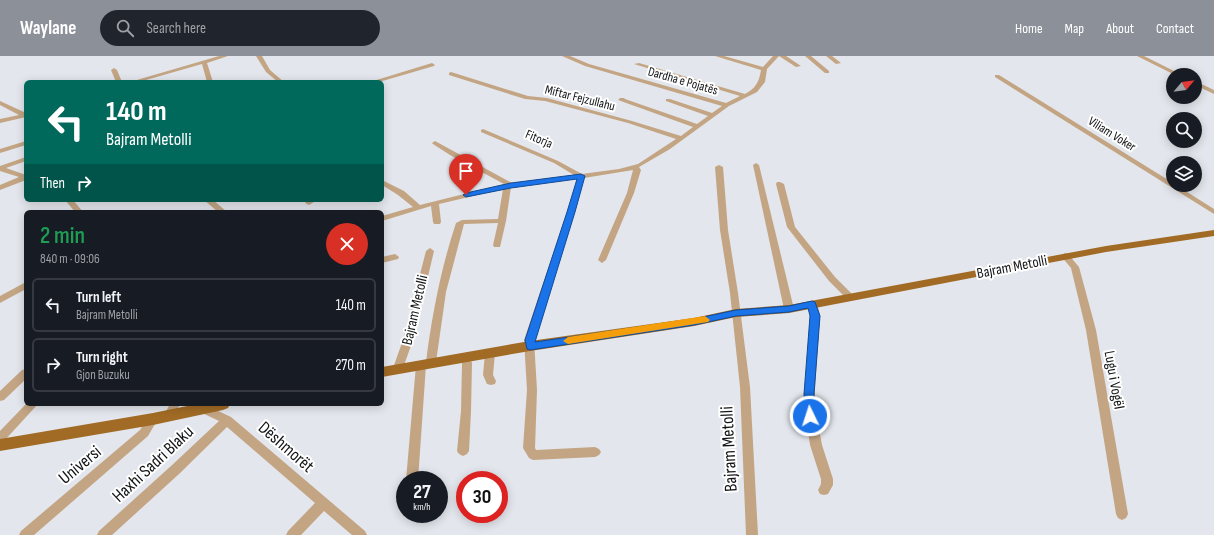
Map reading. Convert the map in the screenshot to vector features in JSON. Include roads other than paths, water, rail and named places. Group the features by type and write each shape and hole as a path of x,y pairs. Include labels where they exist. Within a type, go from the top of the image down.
{"main road":[{"name":"Bajram Metolli","path":"384,372 530,346 694,322 736,313 789,309 1065,256 1214,233"},
{"path":"0,445 154,419 172,409 202,408 212,406"}],"street":[{"path":"140,80 225,56"},
{"path":"259,56 268,71 279,80"},
{"name":"Dardha e Pojatës","path":"565,56 587,65 727,105"},
{"path":"718,56 766,67"},
{"path":"739,56 766,67"},
{"path":"384,218 435,203 509,186 620,171 635,166 655,156 727,105 755,91 762,82 766,67 776,56"},
{"path":"782,56 798,66"},
{"path":"808,56 827,72"},
{"path":"829,56 838,63"},
{"path":"1140,56 1166,69"},
{"path":"204,62 209,80"},
{"path":"637,64 746,96"},
{"path":"380,80 432,66"},
{"path":"114,70 119,80"},
{"name":"Miftar Fejzullahu","path":"451,74 527,98 545,98 681,138"},
{"name":"Viliam Voker","path":"997,76 1214,212"},
{"path":"1202,86 1214,92"},
{"path":"622,99 621,100 698,126"},
{"path":"668,100 713,115"},
{"path":"0,103 24,115"},
{"path":"0,121 24,115"},
{"name":"Fitorja","path":"483,131 543,156 581,176"},
{"path":"435,143 509,186"},
{"path":"0,151 24,144"},
{"path":"0,168 24,160"},
{"path":"756,165 789,309"},
{"path":"602,260 609,239 633,187 637,170 635,166"},
{"name":"Bajram Metolli","path":"719,167 724,230 745,387 752,535"},
{"path":"0,168 24,176"},
{"path":"581,176 530,340 532,390 529,448 533,455 595,452"},
{"path":"0,188 24,178"},
{"path":"384,183 401,193 419,208"},
{"path":"780,184 791,227 832,279 850,297"},
{"path":"497,245 509,186"},
{"path":"71,202 77,210"},
{"path":"210,202 220,210"},
{"path":"435,203 436,222"},
{"path":"426,364 460,223 502,221"},
{"name":"Bajram Metolli","path":"398,368 404,355 421,279 430,251"},
{"name":"Lugu i Vogël","path":"1065,256 1074,267 1090,330 1122,514"},
{"path":"384,260 395,257"},
{"path":"0,300 24,286"},
{"path":"812,304 815,316 809,403 816,445 827,479 827,485 824,490"},
{"path":"490,354 488,375 490,381"},
{"path":"463,450 466,411 467,363 464,357"},
{"name":"Bajram Metolli","path":"413,471 426,364"},
{"path":"0,397 24,375"},
{"path":"0,438 31,406"},
{"name":"Dëshmorët","path":"202,408 227,420 361,535"},
{"name":"Universi","path":"25,535 144,433 154,419"},
{"name":"Haxhi Sadri Blaku","path":"103,535 175,470 227,420"},
{"path":"292,535 324,503"}]}
